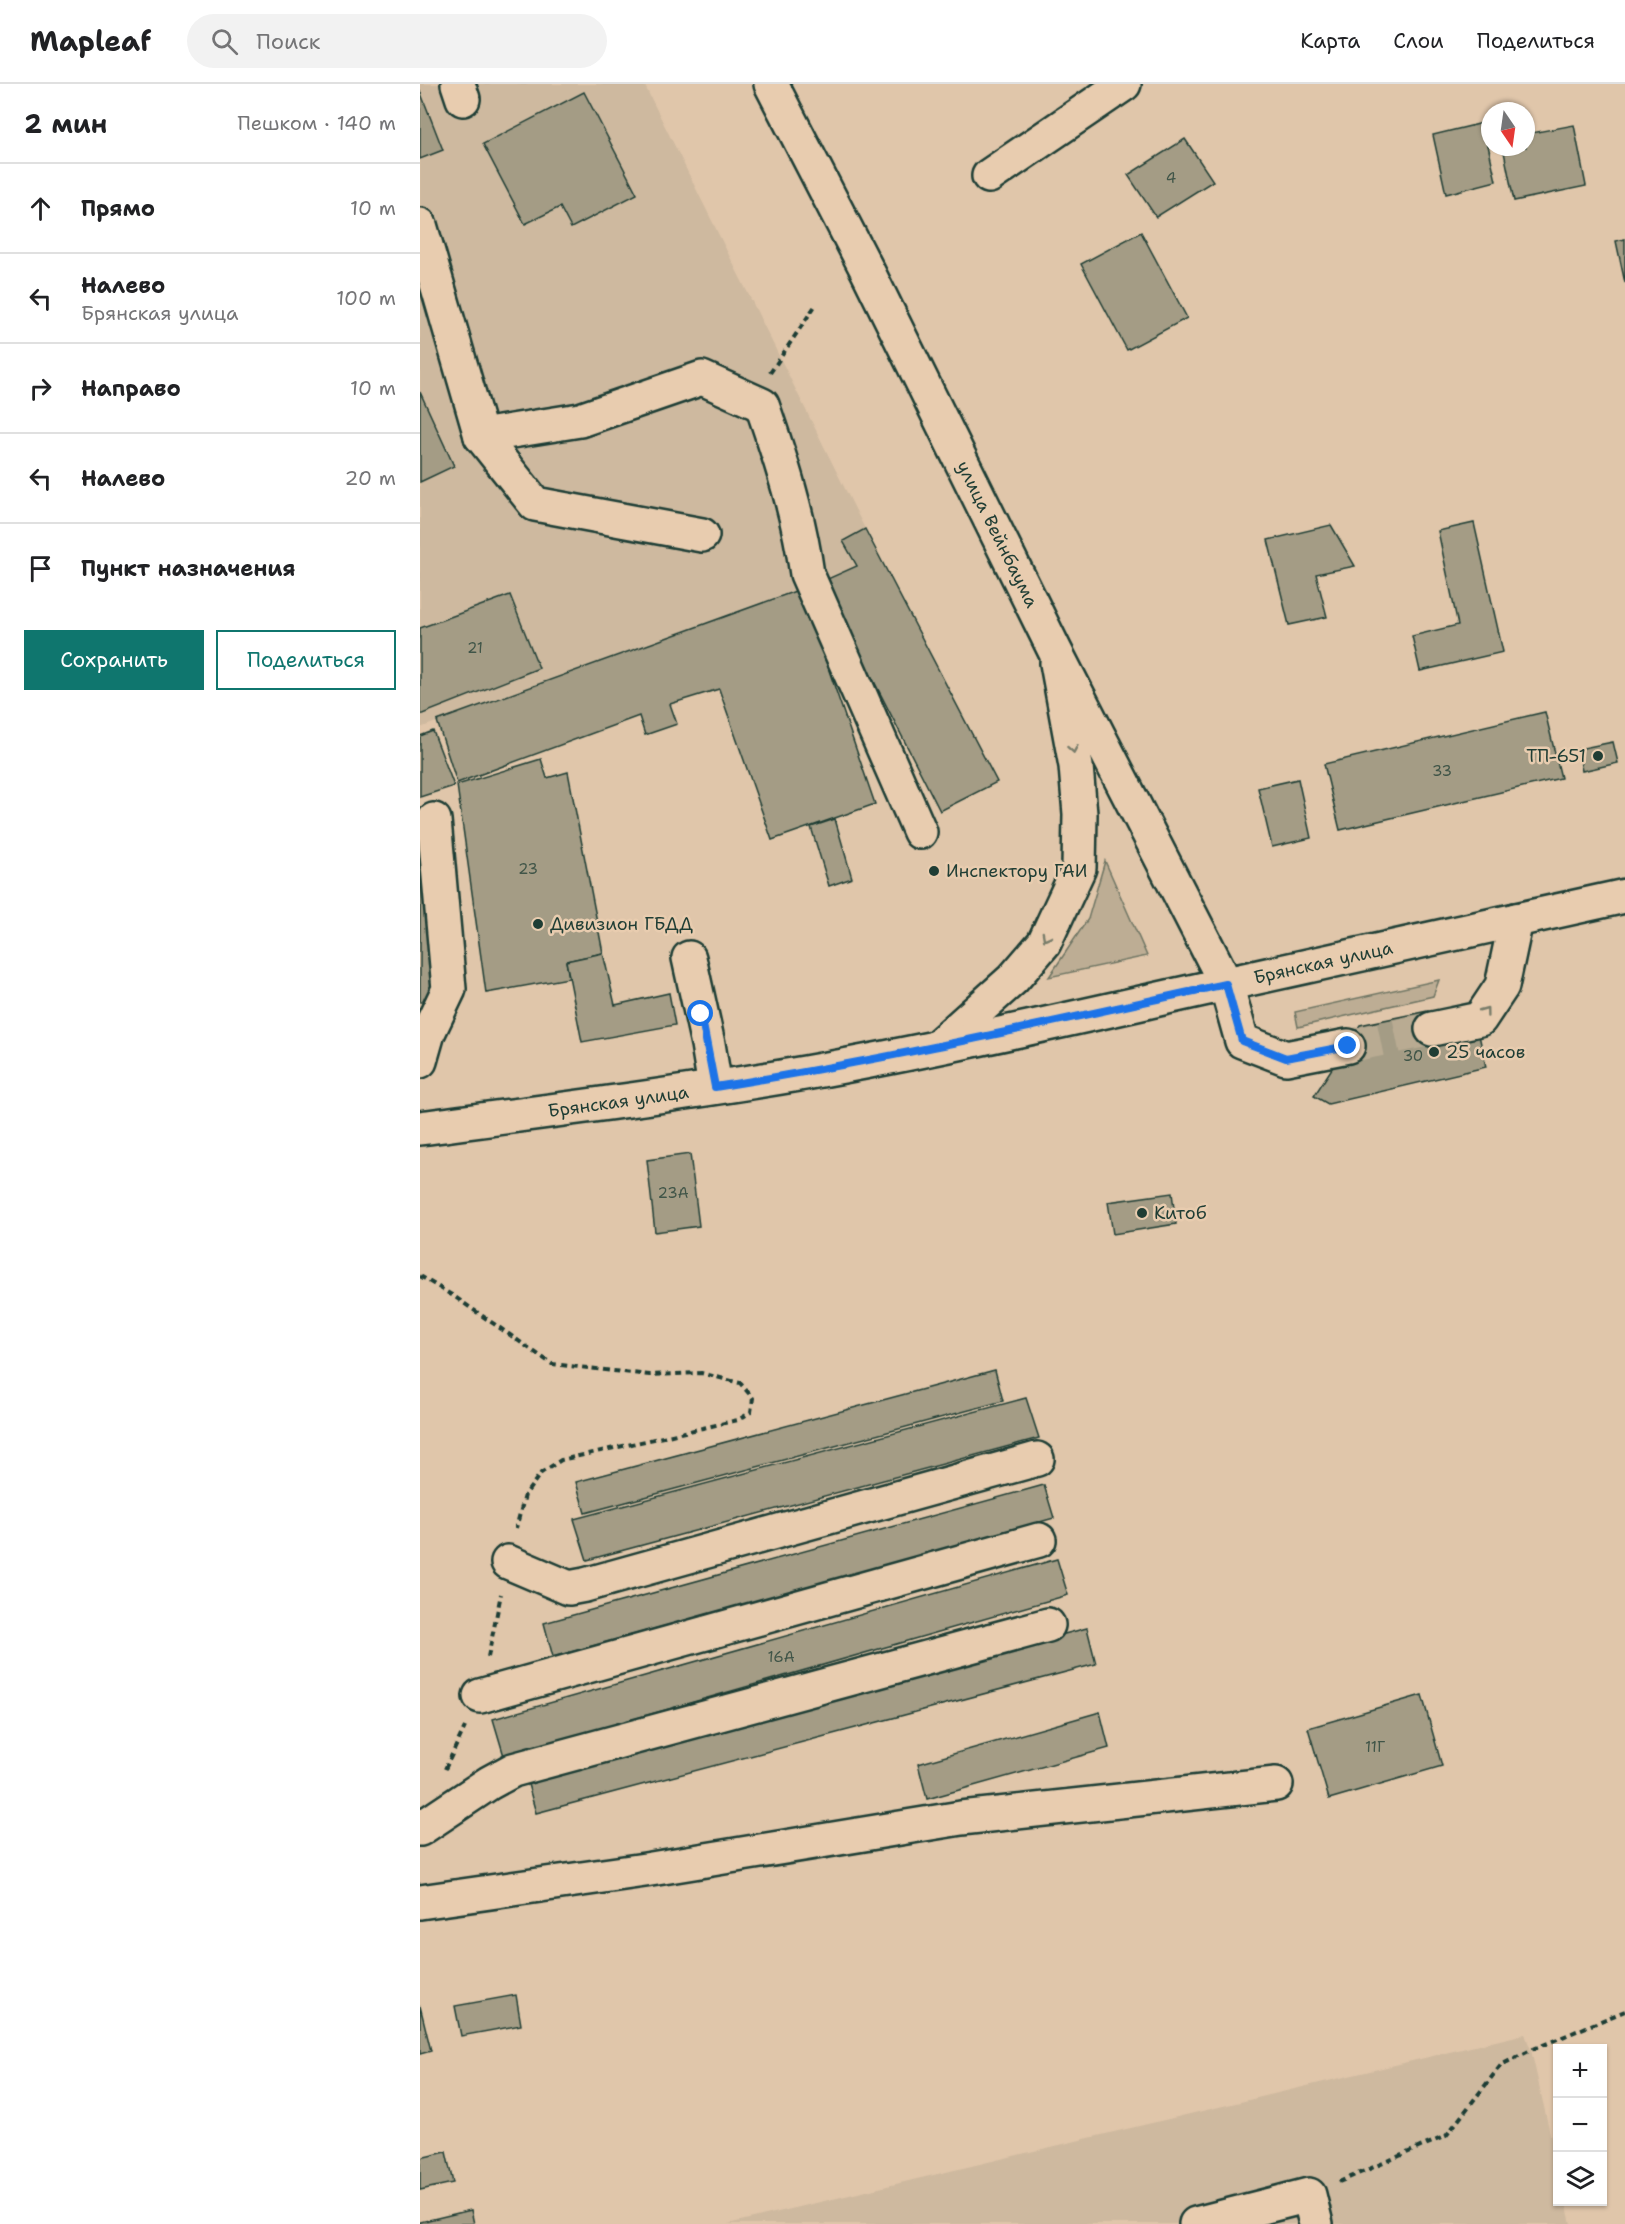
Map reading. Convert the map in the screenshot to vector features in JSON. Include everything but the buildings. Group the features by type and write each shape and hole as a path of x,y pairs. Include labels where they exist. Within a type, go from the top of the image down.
{"main road":[{"name":"улица Вейнбаума","path":"771,84 867,270 1055,651 1226,984 1242,1041 1286,1058 1348,1046"},
{"path":"989,176 1124,84"},
{"path":"420,225 481,436 535,504 702,535"},
{"path":"481,436 580,420 702,378 762,405 782,464 802,541 807,574 920,832"},
{"path":"937,1047 1013,979 1044,943 1079,868 1080,814 1076,766 1055,651"},
{"path":"420,1061 428,1033 448,989 434,820"},
{"name":"Брянская улица","path":"420,1128 806,1073 937,1047 1625,896"},
{"path":"1432,1029 1480,1019 1502,986 1516,920"},
{"path":"688,958 708,1044 715,1087"},
{"path":"508,1562 569,1588 585,1585 1037,1459"},
{"path":"480,1696 1039,1540"},
{"path":"420,1829 489,1783 513,1770 1048,1625"},
{"path":"420,1902 645,1870 961,1818 1276,1784"},
{"path":"1196,2224 1313,2210"}],"path":[{"path":"769,375 815,306"},
{"path":"420,1276 455,1297 552,1364 650,1375 701,1373 740,1383 753,1398"},
{"path":"1313,2210 1446,2136 1501,2066 1531,2050 1625,2011"}],"shaded area":[{"path":"420,84 644,84 865,529 844,541 857,566 801,589 420,728"},
{"path":"1105,861 1147,956 1049,977 1088,919"},
{"path":"1439,980 1433,996 1298,1027 1295,1012"},
{"path":"1525,2034 1531,2050 1553,2146 1553,2206 1567,2206 1571,2224 728,2224"}],"tunnel":[{"path":"1348,1046 1432,1029"}],"place":[{"name":"ТП-651","path":"1598,756"},
{"name":"Инспектору ГАИ","path":"934,871"},
{"name":"Дивизион ГБДД","path":"538,924"},
{"name":"25 часов","path":"1434,1052"},
{"name":"Китоб","path":"1142,1213"}],"route":[{"path":"701,1014 715,1087 806,1073 937,1047 1226,984 1242,1041 1286,1058 1348,1046"}]}
